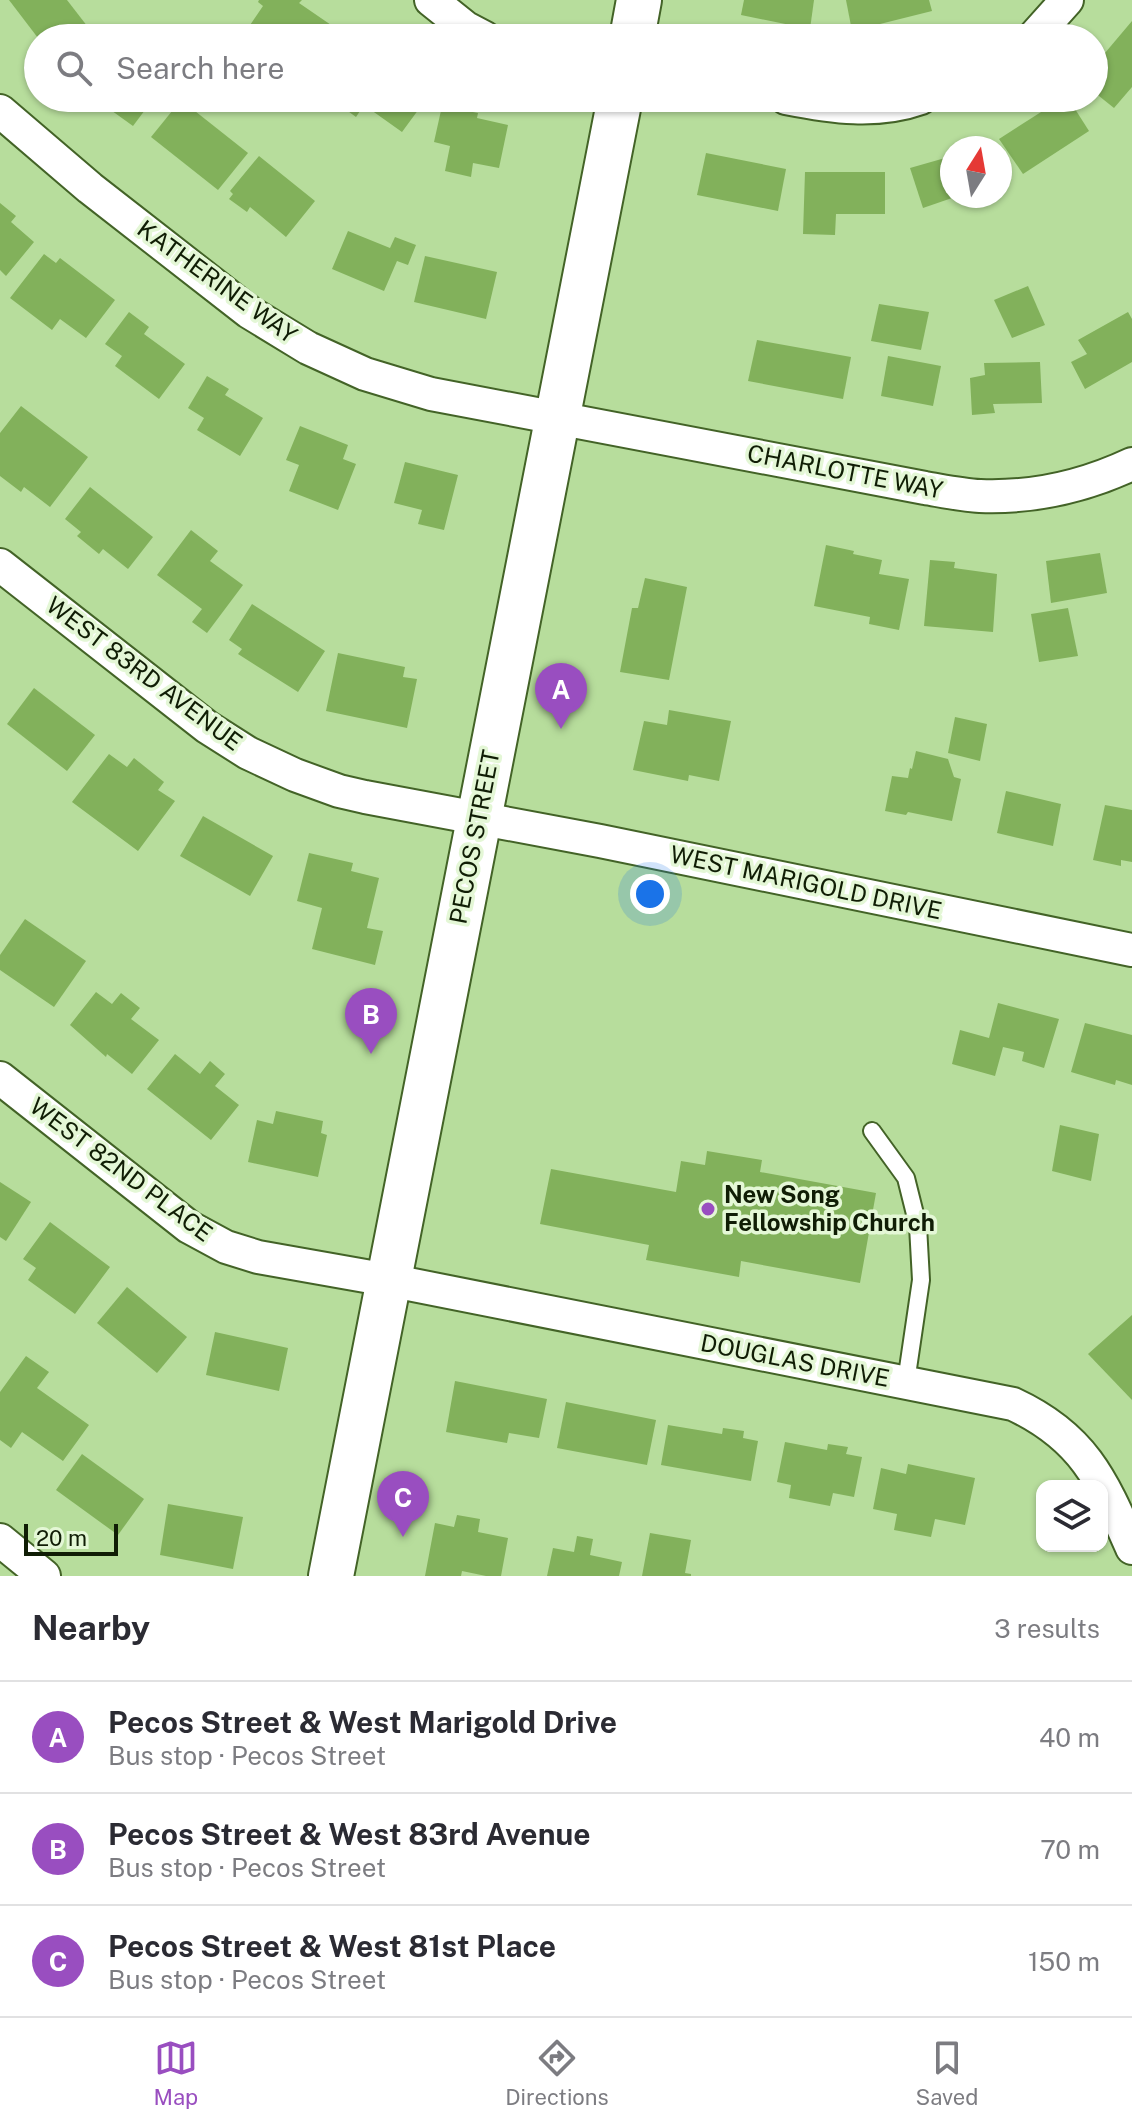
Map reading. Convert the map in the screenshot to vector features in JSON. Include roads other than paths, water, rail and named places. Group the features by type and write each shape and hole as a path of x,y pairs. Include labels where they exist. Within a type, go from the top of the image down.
{"main road":[{"path":"635,24 639,0"},
{"name":"PECOS STREET","path":"331,1576 617,112"}],"street":[{"path":"431,0 461,24"},
{"path":"1046,24 1067,0"},
{"name":"KATHERINE WAY","path":"0,111 90,188 249,312 308,348 365,374 431,394 557,417"},
{"name":"CHARLOTTE WAY","path":"557,417 977,496 1011,496 1067,488 1132,464"},
{"name":"WEST 83RD AVENUE","path":"0,565 207,727 248,753 339,791 479,818"},
{"name":"WEST MARIGOLD DRIVE","path":"479,818 1132,950"},
{"name":"WEST 82ND PLACE","path":"0,1078 189,1227 226,1247 258,1257 388,1280"},
{"name":"DOUGLAS DRIVE","path":"388,1280 1013,1404 1054,1427 1091,1465 1108,1493 1132,1548"},
{"path":"0,1540 44,1576"}],"lane":[{"path":"872,1131 906,1178 918,1226 921,1280 906,1382"}],"place":[{"name":"Pecos Street & West Marigold Drive","path":"561,729"},
{"name":"Pecos Street & West 83rd Avenue","path":"371,1054"},
{"name":"New Song Fellowship Church","path":"708,1209"},
{"name":"Pecos Street & West 81st Place","path":"403,1537"}]}
